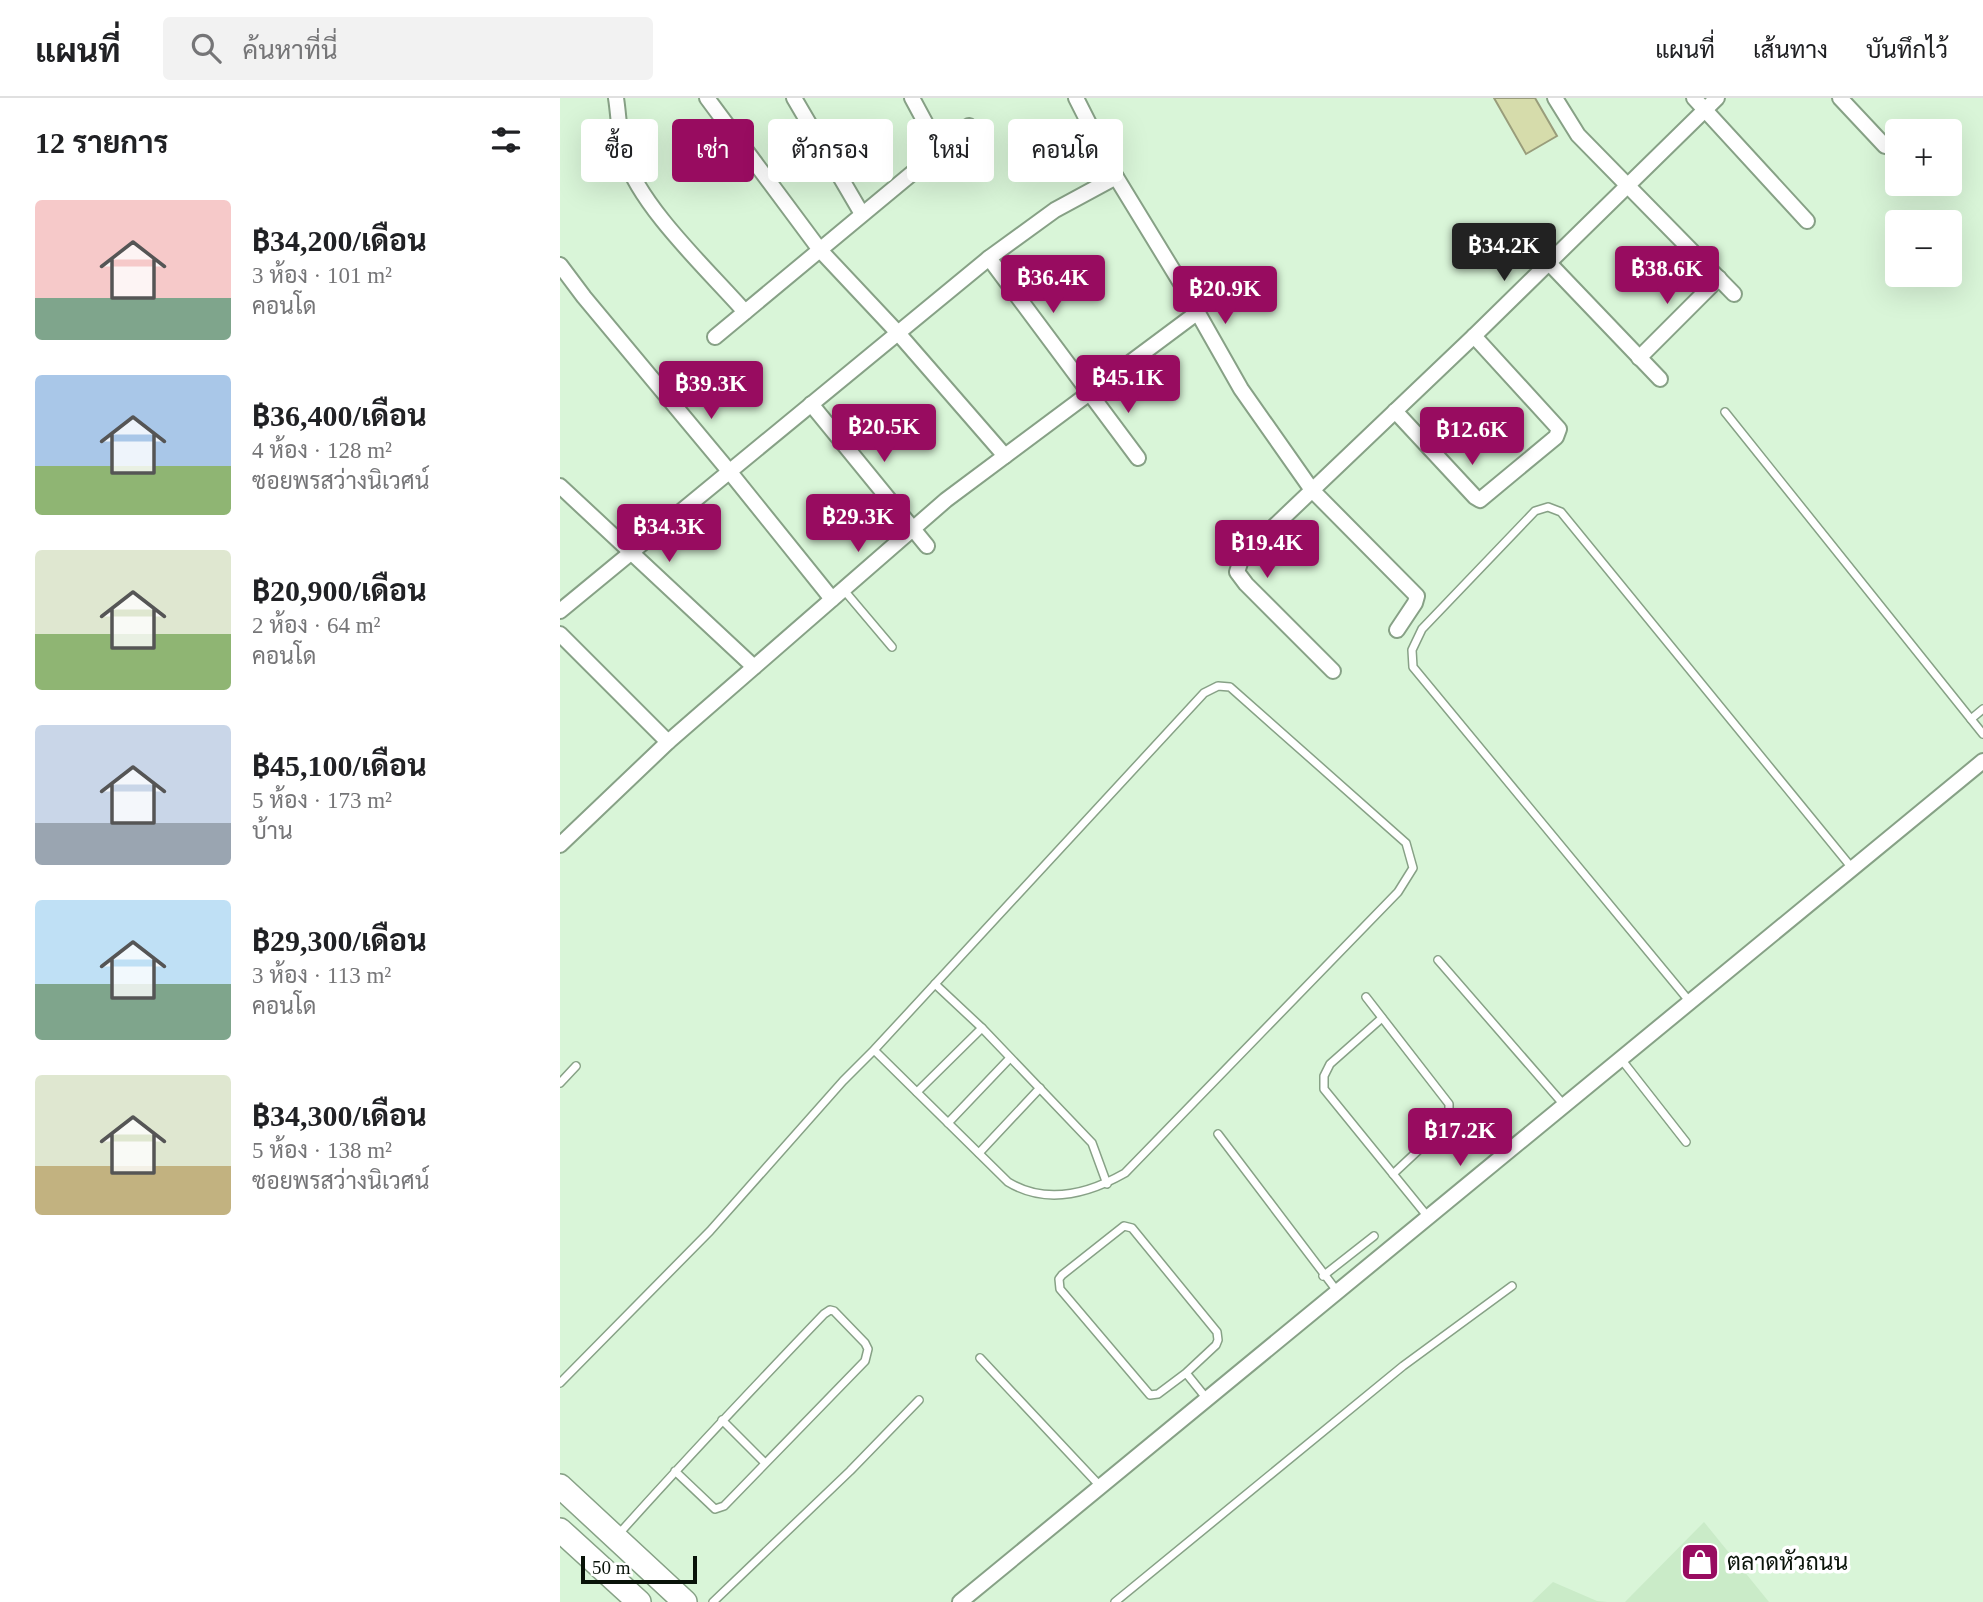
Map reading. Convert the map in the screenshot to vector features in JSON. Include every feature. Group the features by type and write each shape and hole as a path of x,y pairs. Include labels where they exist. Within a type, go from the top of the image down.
{"main road":[{"path":"560,1486 685,1602"},
{"path":"560,1530 639,1602"}],"street":[{"path":"616,98 624,156 634,178 659,215 745,312"},
{"path":"708,98 820,250 898,333 1005,456"},
{"path":"794,98 862,214"},
{"path":"912,98 923,119"},
{"path":"1076,98 1086,119"},
{"path":"1555,98 1578,135 1734,294"},
{"path":"1693,98 1807,221"},
{"path":"1333,671 1246,584 1237,572 1242,557 1474,336 1717,98"},
{"path":"1840,98 1885,146"},
{"path":"715,337 907,177"},
{"path":"560,611 989,257 1055,210 1106,182"},
{"path":"1118,182 1198,312 1241,389 1312,489 1417,596 1397,630"},
{"path":"989,257 1138,458"},
{"path":"1549,263 1660,379"},
{"path":"560,265 729,471 838,594"},
{"path":"1639,358 1719,278"},
{"path":"560,845 668,742 946,500 1198,312"},
{"path":"1395,411 1480,500 1556,437 1559,429 1474,336"},
{"path":"811,404 927,546"},
{"path":"560,486 754,667"},
{"path":"560,634 668,742"},
{"path":"960,1602 1983,761"}],"lane":[{"path":"1725,412 1983,734"},
{"path":"1690,1002 1413,667 1412,650 1422,629 1535,511 1548,507 1561,512 1853,869"},
{"path":"838,594 892,647"},
{"path":"560,1383 710,1231 843,1081 874,1051 1204,693 1217,687 1230,687 1406,843 1413,868 1398,892 1125,1173 1107,1184 1072,1195 1042,1195 1022,1190 1008,1182 874,1051"},
{"path":"1971,719 1983,709"},
{"path":"1438,960 1564,1105"},
{"path":"935,985 982,1028 1092,1143 1107,1184"},
{"path":"1366,998 1448,1104 1450,1116 1440,1130 1393,1174"},
{"path":"1382,1018 1330,1064 1324,1076 1325,1089 1428,1217"},
{"path":"917,1092 982,1028"},
{"path":"948,1123 1010,1058"},
{"path":"1621,1059 1686,1142"},
{"path":"560,1083 576,1066"},
{"path":"979,1153 1040,1088"},
{"path":"1218,1135 1337,1292"},
{"path":"1124,1226 1132,1228 1217,1332 1216,1345 1186,1373 1158,1394 1150,1395 1060,1289 1059,1279 1062,1275 1124,1226"},
{"path":"1324,1276 1374,1236"},
{"path":"1115,1602 1403,1366 1511,1286"},
{"path":"615,1539 675,1471 722,1420 824,1314 830,1310 834,1311 865,1343 868,1349 865,1362 720,1509 707,1503 675,1471"},
{"path":"980,1357 1101,1487"},
{"path":"1186,1373 1207,1399"},
{"path":"713,1602 850,1471 919,1400"},
{"path":"722,1420 765,1463"}],"shaded area":[{"name":"ตลาดหัวถนน","path":"1704,1522 1769,1602 1625,1602"},
{"path":"1553,1582 1597,1601 1607,1602 1532,1602"}],"building":[{"path":"1494,98 1535,98 1557,136 1526,154"}],"place":[{"name":"ตลาดหัวถนน","path":"1700,1562"}]}
